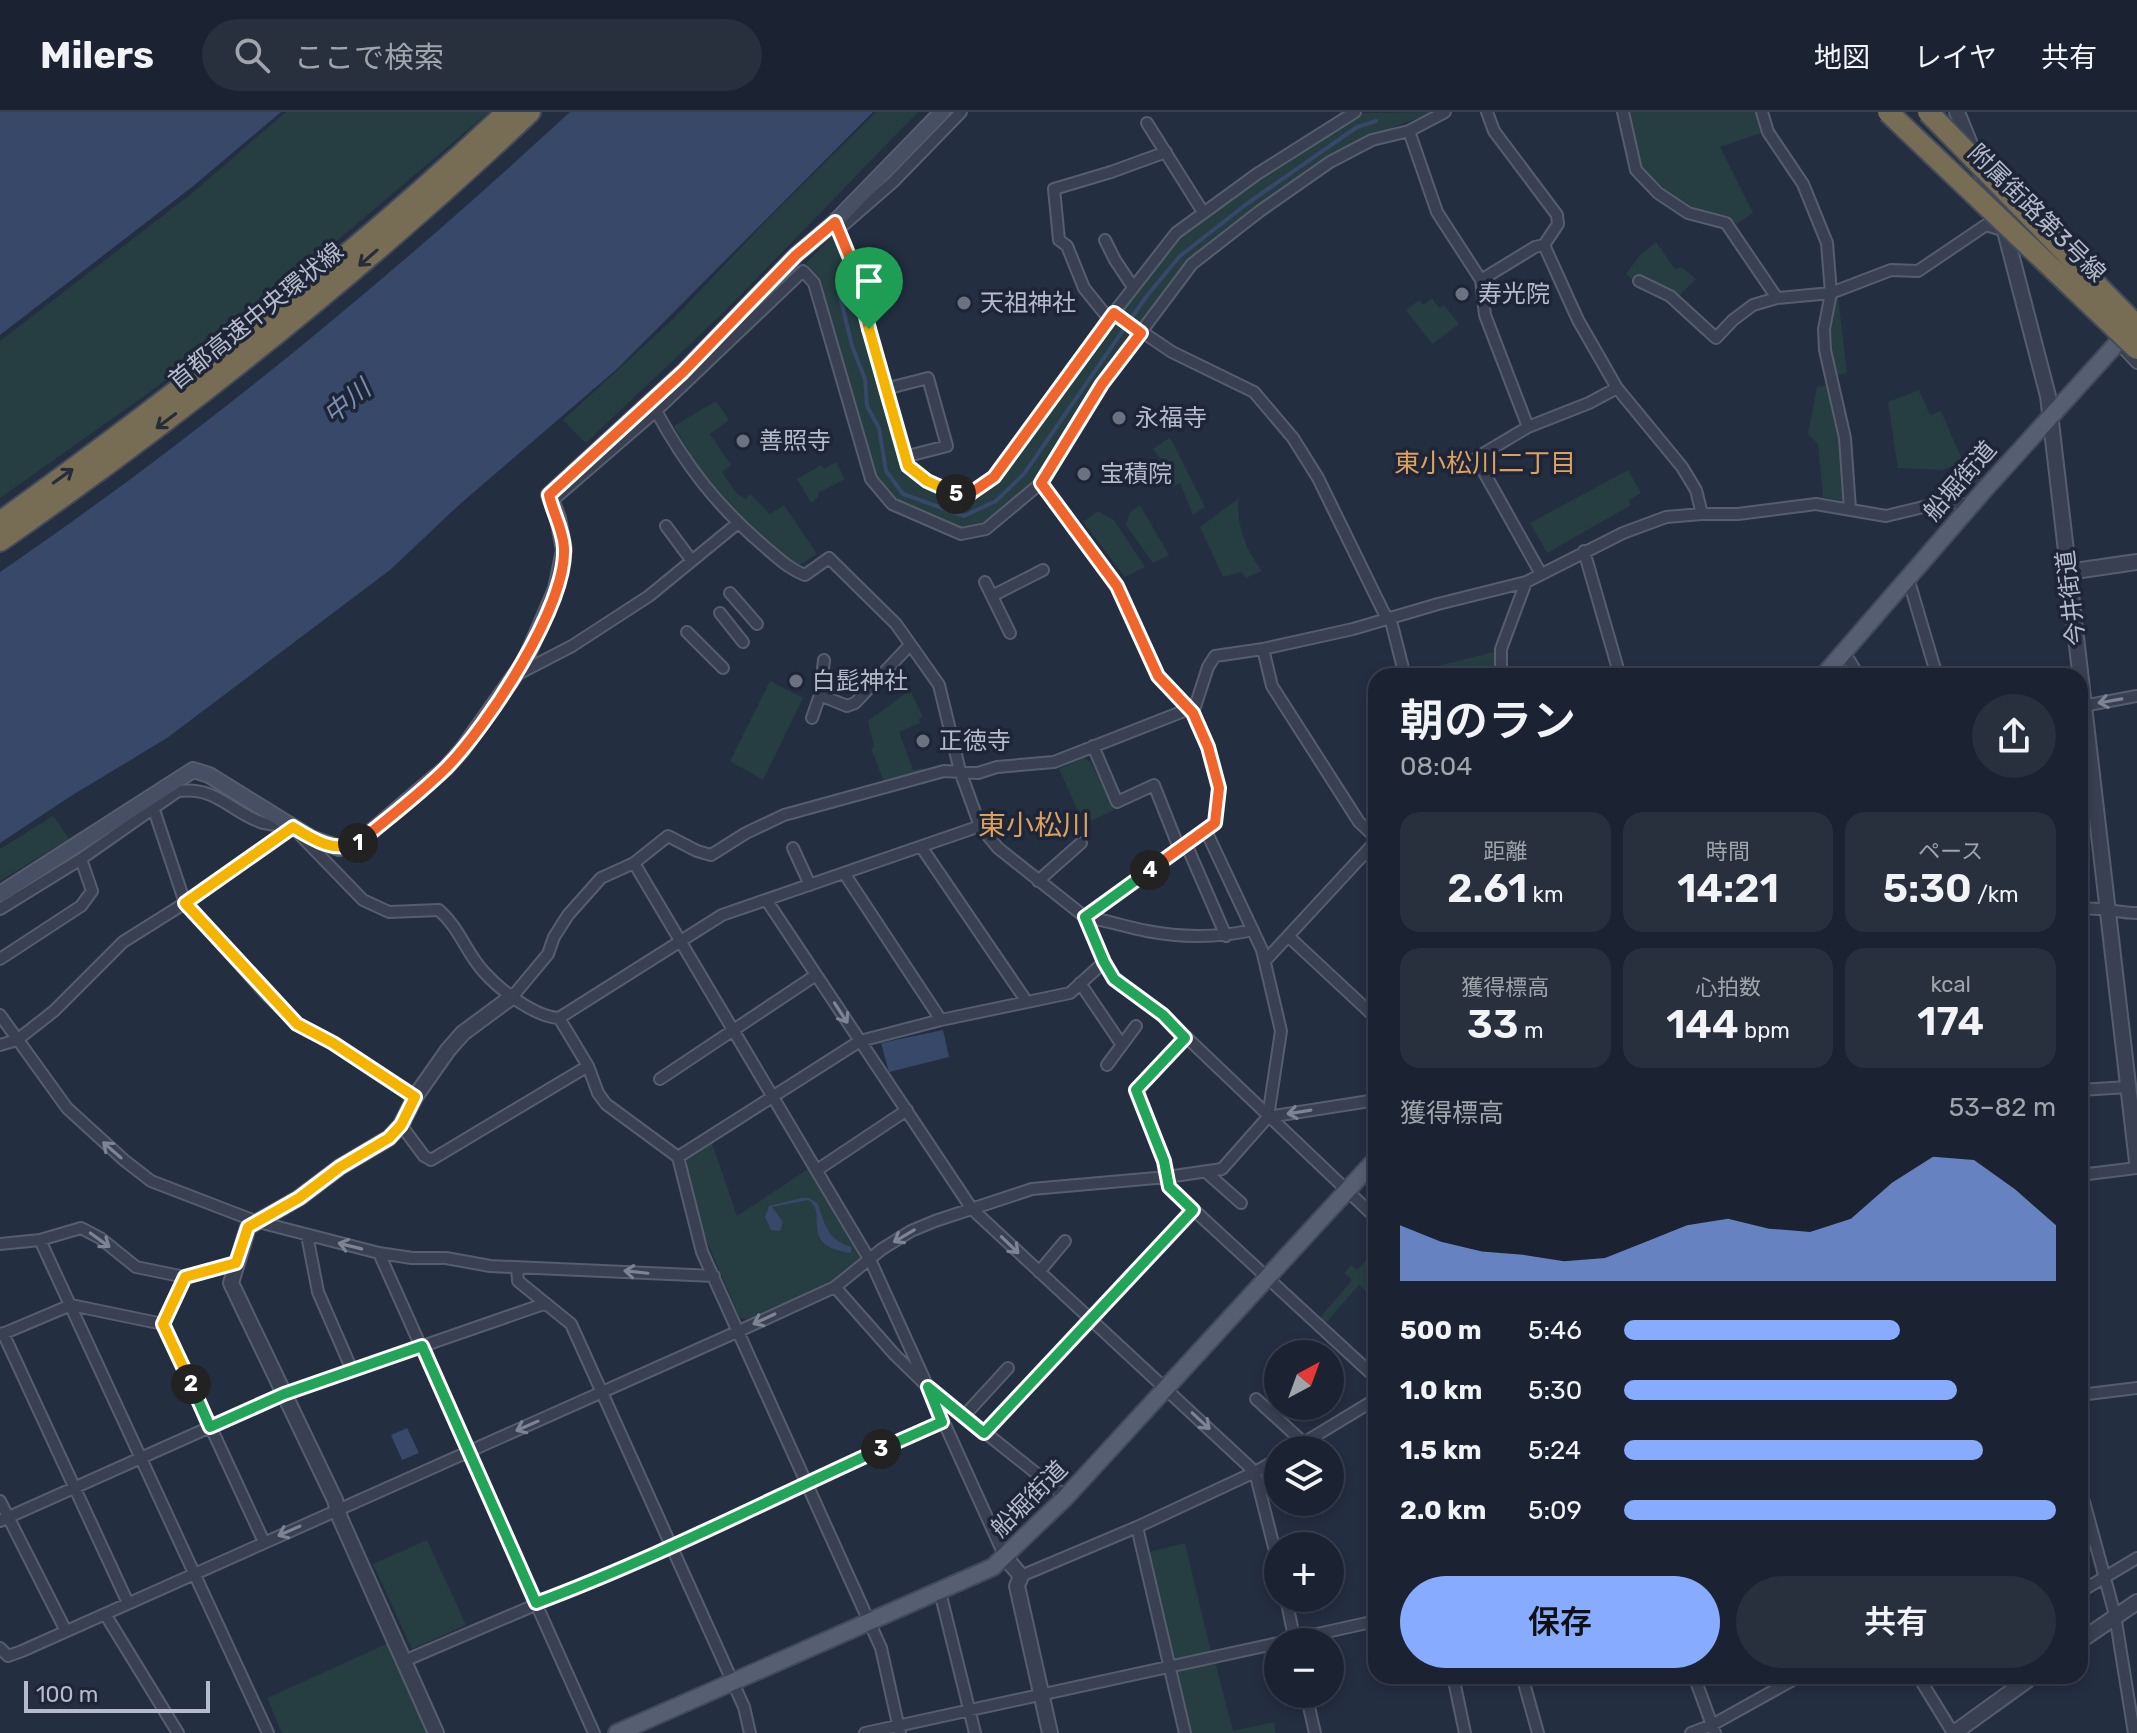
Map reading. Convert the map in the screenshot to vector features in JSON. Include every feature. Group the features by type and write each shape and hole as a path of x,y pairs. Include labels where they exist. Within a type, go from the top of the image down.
{"highway":[{"name":"首都高速中央環状線","path":"0,522 140,420 287,306 507,112"},
{"name":"首都高速中央環状線","path":"0,541 99,472 300,317 530,112"},
{"path":"1879,112 1894,118 2127,346"},
{"path":"1928,112 2137,324"},
{"path":"1894,118 1946,174"}],"main road":[{"path":"0,894 193,770 209,775 311,838 339,848 358,843 446,768 462,750 533,646 556,589 564,550 549,495 703,359 796,255 837,226 953,113"},
{"name":"船堀街道","path":"1830,668 2051,415 2127,346 2137,324"},
{"name":"船堀街道","path":"617,1733 983,1574 1005,1557 1066,1497 1368,1168"}],"street":[{"path":"953,113 969,112"},
{"path":"837,226 854,268 908,466 927,481 959,495 968,495 994,477 1176,233 1355,112"},
{"path":"551,502 656,411 703,359 803,271 814,283 871,479 892,504 961,534 986,529 1041,483 1137,330 1192,264 1330,162 1372,140 1409,131 1445,112"},
{"path":"1481,280 1535,247 1544,245 1558,224 1557,215 1494,131 1487,112"},
{"path":"1623,112 1636,170 1658,193 1688,213 1726,223 1777,298"},
{"path":"1762,112 1768,132 1803,184 1827,243 1831,293 1824,329 1825,350 1845,438 1850,509"},
{"name":"附属街路第3号線","path":"1937,112 2137,312"},
{"name":"今井街道","path":"1957,112 2005,231 2045,380 2079,668"},
{"path":"1147,123 1203,212"},
{"path":"1409,131 1437,212 1481,280 1485,315 1528,427"},
{"path":"1166,152 1054,189 1059,240 1067,246 1084,288 1114,317 1172,352 1254,392 1279,421 1318,478 1391,621 1403,668"},
{"path":"1946,174 2127,346 2137,363"},
{"path":"1639,281 1670,296 1716,338 1753,305 1777,298 1831,293 1891,270 1918,271 1986,225 2005,231"},
{"path":"1105,240 1133,287"},
{"path":"1544,245 1578,320 1617,388 1682,467 1696,490 1702,514"},
{"path":"885,389 928,378 947,446 904,457"},
{"path":"1541,574 1476,458 1528,427 1589,403 1617,388"},
{"path":"656,411 692,473 738,523 792,570 805,575 829,558 896,624 939,685 960,771 980,826 998,848 1085,917 1145,931 1190,937 1226,936 1253,930"},
{"path":"1041,483 1117,586 1158,676 1191,711 1208,747 1219,788 1215,823 1085,917"},
{"path":"436,1733 338,1508 231,1283 248,1227 299,1198 340,1167 389,1138 401,1125 415,1097 448,1050 463,1033 513,996 548,954 554,937 568,915 601,878 634,863 668,836 711,855 746,833 784,815 934,773 978,773 997,767 1054,762 1191,711 1215,656 1353,629 1526,582 1584,551 1666,517 1738,514 1816,504 1886,516 1948,501 1971,506"},
{"path":"514,676 572,646 649,596 738,523"},
{"path":"666,526 692,561"},
{"path":"1584,551 1618,668"},
{"path":"2068,572 2137,562"},
{"path":"992,596 1043,570"},
{"path":"1908,578 1935,668"},
{"path":"985,582 1010,633"},
{"path":"1501,668 1501,649 1526,582"},
{"path":"730,593 757,624"},
{"path":"720,613 743,642"},
{"path":"687,632 723,668"},
{"path":"820,695 847,706 855,703 910,645"},
{"path":"1263,649 1272,686 1368,832"},
{"path":"1844,652 1854,668"},
{"path":"812,718 820,695 824,660"},
{"path":"2088,705 2137,696"},
{"path":"1093,746 1117,802 1154,785 1226,936"},
{"name":"今井街道","path":"2088,747 2135,1126 2137,1165"},
{"path":"0,909 81,859 178,791 195,789 222,799 263,823 293,827 363,900 389,912 439,910 453,923 483,972 544,1017 559,1018 722,915 980,826"},
{"path":"153,807 185,903 297,1024 333,1043 415,1097"},
{"path":"0,1045 17,1040 54,1011 123,942 185,903 293,827"},
{"path":"0,1648 8,1656 739,1331 835,1287 911,1231 1032,1189 1222,1169 1268,1117 1281,1031 1265,961 1206,831"},
{"path":"1038,881 1081,843"},
{"path":"793,848 810,885"},
{"path":"922,848 1027,1002"},
{"path":"1265,961 1368,849"},
{"path":"0,959 81,906 92,891 81,859"},
{"path":"634,863 870,1260 1005,1557 1021,1576"},
{"path":"844,873 941,1020"},
{"path":"767,901 972,1209 1255,1472 1270,1532"},
{"path":"2088,908 2137,913"},
{"path":"1085,917 1114,979 1163,1015 1368,1211"},
{"path":"1288,936 1368,1011"},
{"path":"678,1157 860,1041 941,1020 1070,993 1104,962"},
{"path":"660,1079 816,975"},
{"path":"1080,983 1122,1045"},
{"path":"0,1015 67,1108 151,1181 255,1221 379,1253 517,1268 714,1276"},
{"path":"559,1018 588,1066 598,1093 606,1104 678,1157 702,1252 881,1648 899,1729"},
{"path":"1107,1065 1136,1026"},
{"path":"1185,1038 1136,1090 1164,1161 1169,1187 1368,1371"},
{"path":"401,1125 424,1156 431,1160 588,1066"},
{"path":"2088,1090 2128,1087"},
{"path":"1268,1117 1368,1101"},
{"path":"817,1170 907,1110"},
{"path":"2088,1174 2137,1165"},
{"path":"1206,1172 1241,1203"},
{"path":"984,1433 1193,1210"},
{"path":"0,1244 40,1240 81,1228 100,1238 122,1259 136,1267 185,1277 236,1263"},
{"path":"307,1235 318,1292 352,1370"},
{"path":"40,1240 268,1733"},
{"path":"1039,1272 1065,1241"},
{"path":"379,1253 470,1450 594,1733"},
{"path":"517,1268 518,1281 571,1324 744,1707 750,1733"},
{"path":"185,1277 163,1324 264,1542"},
{"path":"835,1287 928,1387 1066,1497"},
{"path":"4,1519 284,1394 544,1304"},
{"path":"128,1603 2,1334 71,1305 163,1324"},
{"path":"964,1416 1008,1368"},
{"path":"2088,1394 2137,1388"},
{"path":"1256,1399 1296,1436"},
{"path":"1315,1436 1368,1404"},
{"path":"404,1661 673,1546 942,1422"},
{"path":"1050,1733 1017,1586 1021,1576 1137,1527 1264,1467"},
{"path":"0,1501 4,1519 66,1631"},
{"path":"1137,1527 1185,1733"},
{"path":"2088,1528 2115,1615 2134,1733"},
{"path":"2088,1587 2137,1558"},
{"path":"940,1592 975,1733"},
{"path":"2088,1635 2137,1602"},
{"path":"105,1614 178,1733"},
{"path":"1344,1628 1368,1623"},
{"path":"865,1733 899,1729 970,1710 1264,1646"},
{"path":"1455,1684 1465,1733"},
{"path":"1524,1684 1538,1733"},
{"path":"1697,1684 1713,1729"},
{"path":"1691,1733 1713,1729 1787,1684"},
{"path":"1923,1684 1953,1733 2022,1684"},
{"path":"1309,1708 1315,1733"}],"green space":[{"path":"286,112 489,112 268,299 150,392 0,498 0,341 191,194"},
{"path":"876,112 918,112 725,311 586,443 563,420 673,319"},
{"path":"1435,112 1366,137 1330,157 1255,208 1189,260 1101,382 1038,481 983,526 961,530 894,502 874,477 819,283 806,263 835,234 849,264 902,463 938,491 966,499 976,498 990,489 1020,455 1121,309 1177,238 1257,178 1358,113"},
{"path":"1630,112 1759,112 1764,132 1720,147 1753,213 1736,224 1728,216 1691,207 1667,191 1642,168"},
{"path":"1656,242 1675,269 1682,267 1696,279 1677,298 1642,275 1634,281 1626,274 1640,255"},
{"path":"1838,296 1847,373 1837,375 1830,328 1833,298"},
{"path":"1432,298 1439,308 1444,305 1459,324 1432,344 1406,310 1419,300 1423,305"},
{"path":"1828,385 1840,440 1844,501 1823,497 1818,444 1808,434 1817,387"},
{"path":"1919,390 1930,415 1941,411 1961,457 1986,481 1980,489 1955,465 1943,470 1898,468 1888,402"},
{"path":"716,401 729,420 710,434 731,465 722,472 737,494 746,499 750,494 770,514 784,505 817,554 799,565 720,497 702,475 674,426"},
{"path":"1169,438 1205,507 1193,515 1180,483 1169,488 1156,465 1162,461 1153,449"},
{"path":"836,462 845,479 818,493 811,503 797,479 821,465 824,469"},
{"path":"1628,470 1641,493 1629,500 1631,505 1547,553 1530,523"},
{"path":"1239,498 1243,537 1262,571 1246,578 1242,572 1223,577 1200,527"},
{"path":"1140,505 1169,555 1153,563 1126,525 1130,512"},
{"path":"1098,511 1114,520 1145,567 1125,577 1083,522"},
{"path":"1498,651 1498,668 1429,668"},
{"path":"770,681 803,698 763,780 730,761"},
{"path":"910,690 923,717 919,719 920,723 899,732 913,770 923,768 924,771 884,782 871,748 874,747 868,721"},
{"path":"1083,758 1091,762 1114,810 1084,824 1059,769"},
{"path":"53,816 69,839 0,881 0,849"},
{"path":"712,1143 737,1216 808,1169 861,1260 835,1281 747,1319 740,1318 704,1235 686,1166 687,1159"},
{"path":"1366,1260 1368,1262 1368,1293 1359,1285 1324,1325 1318,1320 1352,1280 1344,1273 1351,1265 1357,1270"},
{"path":"427,1540 466,1625 412,1649 373,1564"},
{"path":"1185,1543 1211,1652 1173,1662 1149,1552"},
{"path":"391,1642 431,1733 282,1733 267,1698"},
{"path":"1215,1662 1233,1731 1274,1722 1276,1733 1190,1733 1177,1672"}],"water":[{"path":"0,112 281,112 192,187 0,335"},
{"name":"中川","path":"570,112 873,112 618,368 460,504 390,570 167,738 0,843 0,572 222,410 364,294"},
{"path":"943,1030 949,1057 889,1072 881,1043"},
{"path":"809,1198 818,1204 828,1230 837,1240 851,1247 851,1253 824,1243 819,1236 814,1206 808,1200 772,1207 783,1222 780,1231 771,1230 765,1217 769,1206"},
{"path":"407,1428 419,1453 402,1460 391,1435"}],"waterway":[{"path":"838,288 852,346 865,379 867,406 879,428 886,471 903,494 964,516 996,501 1024,474 1146,297 1180,256 1248,203 1357,127 1376,121"}],"place":[{"name":"寿光院","path":"1462,294"},
{"name":"天祖神社","path":"964,303"},
{"name":"永福寺","path":"1119,418"},
{"name":"善照寺","path":"743,441"},
{"name":"宝積院","path":"1084,474"},
{"name":"白髭神社","path":"796,681"},
{"name":"正徳寺","path":"923,741"}],"district":[{"name":"東小松川二丁目","path":"1485,463"},
{"name":"東小松川","path":"1034,825"}],"route":[{"path":"835,222 854,268 869,329 908,466 927,481 959,495 968,495 994,477 1114,313 1141,333 1102,384 1041,483 1117,586 1158,676 1193,713 1208,747 1219,788 1215,823 1085,917 1114,979 1163,1015 1185,1038 1136,1090 1164,1161 1169,1187 1193,1210 984,1433 928,1387 942,1422 673,1546 536,1603 422,1346 284,1394 210,1427 163,1324 182,1281 185,1277 236,1263 248,1227 299,1198 340,1167 389,1138 401,1125 415,1097 333,1043 297,1024 185,903 293,827 330,846 346,848 358,843 446,768 525,661 556,589 564,550 558,518 549,495 683,372 796,255 835,222"}]}
